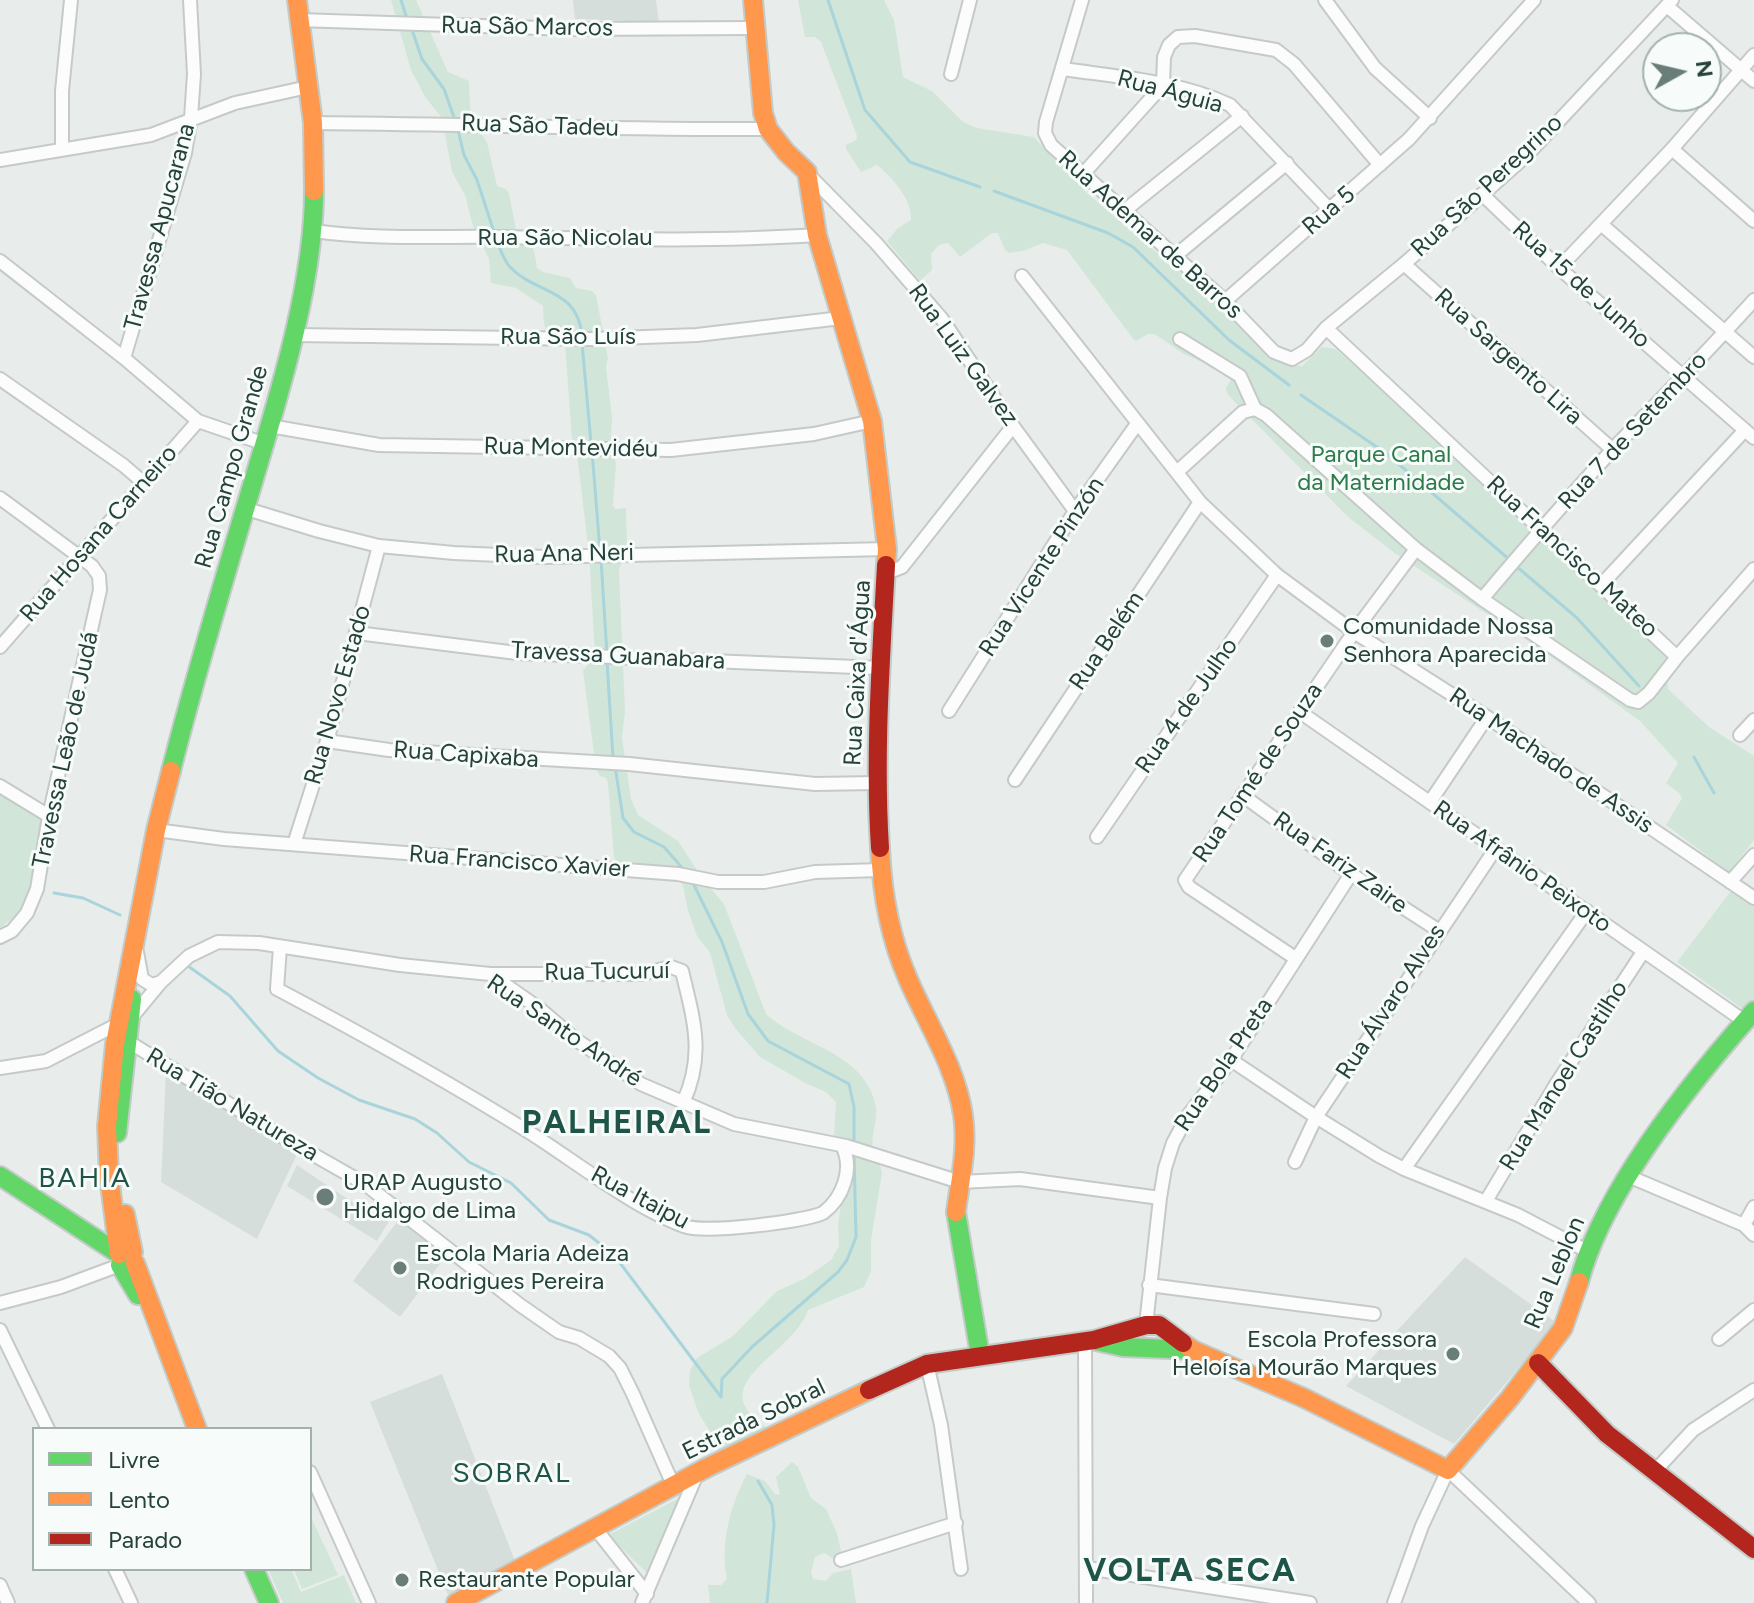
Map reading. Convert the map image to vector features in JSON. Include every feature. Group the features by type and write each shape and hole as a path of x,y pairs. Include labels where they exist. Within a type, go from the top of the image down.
{"street":[{"path":"62,150 62,91 71,0"},
{"name":"Travessa Apucarana","path":"124,358 185,153 194,74 190,0"},
{"name":"Rua Campo Grande","path":"196,1427 162,1335 127,1258 109,1176 107,1126 156,830 197,668 268,435 314,231 313,123 297,0"},
{"path":"753,0 763,113 768,129 807,172"},
{"path":"951,74 970,0"},
{"name":"Rua Ademar de Barros","path":"1082,0 1046,122 1045,133 1051,145 1225,301 1274,352 1292,359"},
{"path":"1325,0 1375,68 1430,118"},
{"name":"Rua 5","path":"1225,301 1430,118 1534,0"},
{"path":"1670,3 1754,81"},
{"name":"Rua São Peregrino","path":"1292,359 1307,350 1326,328 1527,155 1670,3"},
{"name":"Rua São Marcos","path":"298,20 586,29 756,28"},
{"path":"1083,174 1163,85 1164,57 1169,45 1178,37 1195,36 1276,50 1294,64 1380,165"},
{"path":"1559,268 1672,149 1754,55"},
{"name":"Rua Águia","path":"1063,69 1163,85 1217,99 1242,116 1330,210"},
{"path":"0,160 151,135 235,103 308,87"},
{"path":"1124,211 1242,116"},
{"name":"Rua São Tadeu","path":"313,123 463,123 660,130 768,129"},
{"path":"1672,149 1754,221"},
{"path":"1175,256 1287,163"},
{"name":"Rua Caixa d'Água","path":"807,172 817,235 872,421 887,549 876,783 881,870 893,940 951,1072 963,1112 966,1140 955,1217 980,1355"},
{"name":"Rua Luiz Galvez","path":"807,172 876,243 942,319 1013,426 1075,511"},
{"name":"Rua 15 de Junho","path":"1482,194 1559,268 1752,436"},
{"path":"1601,224 1754,357"},
{"name":"Rua São Nicolau","path":"314,231 342,235 717,240 817,235"},
{"path":"0,261 124,358 198,421"},
{"name":"Rua Sargento Lira","path":"1404,264 1613,450"},
{"name":"Rua Machado de Assis","path":"1022,276 1200,502 1277,575 1354,632 1487,717 1754,898"},
{"name":"Rua 7 de Setembro","path":"1482,599 1613,450 1754,300"},
{"name":"Rua São Luís","path":"293,335 593,339 768,329 841,318"},
{"name":"Rua Francisco Mateo","path":"1326,328 1677,657"},
{"path":"1180,339 1240,376 1255,409 1266,415 1416,549 1482,599 1628,700 1638,702 1642,699 1754,569"},
{"path":"0,379 144,483"},
{"path":"1177,472 1243,412 1255,409"},
{"name":"Rua Montevidéu","path":"198,421 268,435 379,445 671,450 814,434 872,421"},
{"name":"Rua Hosana Carneiro","path":"0,647 5,633 79,557 198,421"},
{"name":"Rua Vicente Pinzón","path":"949,711 1075,511 1137,424"},
{"path":"887,573 902,567 1013,426"},
{"path":"1602,584 1752,436"},
{"name":"Travessa Leão de Judá","path":"0,498 92,566 99,576 100,590 49,816 37,889 27,913 12,931 0,937"},
{"name":"Rua Belém","path":"1015,780 1200,502"},
{"name":"Rua Ana Neri","path":"247,509 379,546 486,555 544,557 608,553 887,549"},
{"name":"Rua Novo Estado","path":"294,844 327,741 379,546"},
{"name":"Rua Tomé de Souza","path":"1295,958 1189,887 1185,880 1354,632 1416,549"},
{"name":"Rua 4 de Julho","path":"1097,837 1277,575"},
{"name":"Travessa Guanabara","path":"357,633 517,653 880,668"},
{"name":"Rua Afrânio Peixoto","path":"1300,712 1643,952 1749,1016"},
{"path":"1430,802 1487,717"},
{"path":"1740,735 1754,720"},
{"name":"Rua Capixaba","path":"327,741 389,750 624,764 815,784 876,783"},
{"path":"0,786 49,816"},
{"name":"Rua Fariz Zaire","path":"1242,795 1351,874 1438,930"},
{"name":"Rua Francisco Xavier","path":"156,830 224,839 711,880 764,882 815,872 881,870"},
{"name":"Rua Álvaro Alves","path":"1295,1162 1316,1117 1438,930 1496,848"},
{"path":"1730,882 1754,855"},
{"name":"Rua Bola Preta","path":"1146,1325 1160,1198 1173,1143 1187,1117 1231,1060 1351,874"},
{"path":"1404,1169 1587,911"},
{"path":"136,941 142,979 152,985 161,982"},
{"name":"Rua Santo André","path":"0,1068 46,1061 124,1021 189,956 218,942 236,941 400,965 490,974 540,1009 575,1039 641,1084 757,1130 860,1150 960,1182 1020,1179 1160,1198"},
{"name":"Rua Itaipu","path":"280,947 277,989 346,1024 530,1133 618,1190 686,1227 732,1228 823,1213 840,1192 847,1172 844,1146"},
{"name":"Rua Manoel Castilho","path":"1486,1201 1555,1086 1643,952"},
{"name":"Rua Tucuruí","path":"490,974 642,974 667,968 682,971 695,1026 697,1050 694,1078 683,1103"},
{"name":"Rua Leblon","path":"1394,1603 1422,1526 1448,1470 1538,1363 1563,1328 1573,1305 1587,1251 1628,1176 1704,1067 1749,1016"},
{"name":"Rua Campo Grande","path":"124,1021 129,1042 115,1144 127,1258"},
{"name":"Rua Tião Natureza","path":"129,1042 273,1132 365,1184 520,1305 559,1332 579,1338 609,1356 620,1368 633,1394 674,1487"},
{"path":"1231,1060 1316,1117 1404,1169 1518,1215 1587,1251"},
{"path":"0,1176 127,1258"},
{"path":"1628,1176 1749,1230 1754,1207"},
{"path":"0,1303 61,1287 127,1258"},
{"path":"1149,1285 1374,1314"},
{"path":"1719,1339 1754,1310"},
{"name":"Estrada Sobral","path":"1124,1339 1146,1325 1159,1325 1164,1339"},
{"path":"0,1330 47,1427"},
{"name":"Estrada Sobral","path":"456,1603 702,1471 904,1373 927,1364 980,1355 1089,1341 1164,1339 1313,1402 1448,1470"},
{"path":"1086,1603 1089,1341"},
{"path":"1538,1363 1607,1434 1754,1549"},
{"path":"927,1364 941,1425 961,1569"},
{"path":"1654,1472 1693,1430 1754,1390"},
{"path":"1448,1470 1589,1603"},
{"path":"645,1598 702,1471"},
{"path":"312,1476 369,1603"},
{"path":"841,1560 956,1523"},
{"path":"595,1528 645,1598"},
{"path":"1087,1568 1310,1603"},
{"path":"116,1571 131,1603"},
{"path":"255,1571 269,1603"},
{"path":"0,1585 8,1603"},
{"path":"1209,1603 1211,1589"}],"shaded area":[{"path":"573,0 656,0 659,22 575,19"},
{"path":"166,1071 299,1150 257,1239 161,1182"},
{"name":"URAP Augusto Hidalgo de Lima","path":"297,1165 376,1218 385,1208 392,1216 377,1241 287,1186"},
{"name":"Escola Maria Adeiza Rodrigues Pereira","path":"399,1219 446,1256 400,1317 353,1281"},
{"name":"Escola Professora Heloísa Mourão Marques","path":"1465,1257 1557,1323 1454,1444 1346,1386"},
{"path":"442,1374 515,1561 448,1595 370,1402"}],"green space":[{"path":"391,0 416,0 448,72 469,81 471,121 487,142 497,186 509,193 516,230 534,250 537,268 570,278 576,288 592,291 596,295 608,358 611,441 616,464 613,505 615,509 626,508 627,547 619,570 625,711 622,738 631,799 638,815 678,841 702,878 724,904 766,1014 846,1062 860,1074 870,1089 876,1107 872,1145 882,1173 871,1240 871,1272 864,1287 808,1310 798,1327 754,1372 745,1386 743,1400 753,1416 776,1433 718,1463 713,1437 698,1412 689,1385 690,1370 697,1358 733,1336 777,1291 804,1279 831,1260 839,1246 838,1226 844,1180 843,1164 834,1138 836,1102 826,1092 760,1057 735,1028 727,1015 710,953 697,936 683,885 666,866 616,862 608,784 596,769 583,671 595,655 589,554 578,462 572,440 565,344 546,330 543,306 516,288 491,283 489,259 473,226 465,195 452,172 442,118 425,97 411,70"},
{"name":"Parque Canal da Maternidade","path":"798,0 884,0 894,20 903,77 932,91 963,122 977,128 1034,137 1088,194 1211,298 1265,349 1288,365 1302,366 1322,347 1336,349 1516,510 1665,652 1668,689 1709,727 1754,756 1754,840 1729,872 1666,825 1682,798 1666,783 1678,763 1640,721 1537,647 1396,554 1348,517 1230,397 1226,388 1232,375 1182,353 1155,334 1134,340 1067,250 1043,243 1009,253 998,233 992,233 960,257 948,243 939,245 931,254 932,270 920,281 887,241 898,228 911,220 908,204 895,182 883,170 877,165 861,172 846,149 846,145 856,140 857,136 821,42 815,37 805,37"},
{"path":"7,795 41,818 42,829 22,911 0,928 0,796"},
{"path":"1734,887 1754,903 1754,1003 1747,1012 1677,962"},
{"path":"792,1462 798,1467 811,1498 826,1509 837,1533 842,1556 834,1559 824,1553 815,1557 811,1573 813,1579 826,1581 833,1573 851,1569 856,1603 710,1603 708,1585 721,1585 727,1579 725,1552 728,1525 747,1474 765,1481 775,1494 780,1495 776,1477"},
{"path":"685,1495 648,1574 608,1535"},
{"path":"312,1519 338,1575 302,1589 295,1571 312,1571"},
{"path":"269,1571 292,1571 301,1592 344,1575 356,1603 283,1603"}],"waterway":[{"path":"401,0 407,19"},
{"path":"828,0 865,110 910,162 980,187"},
{"path":"412,30 422,59 444,89 456,123"},
{"path":"458,130 464,155 477,180 494,232"},
{"path":"994,191 1108,233 1133,247 1229,340 1289,385"},
{"path":"496,239 511,268 564,300 573,309 582,336"},
{"path":"582,343 591,443"},
{"path":"1301,395 1387,454 1511,561"},
{"path":"592,451 600,551"},
{"path":"601,559 607,655"},
{"path":"1516,566 1577,618 1639,686"},
{"path":"607,662 613,758"},
{"path":"1694,757 1714,793"},
{"path":"615,766 623,818 634,832 664,847 685,871"},
{"path":"692,881 722,942 748,1014 768,1041 849,1084 854,1107 854,1145"},
{"path":"54,893 83,898 120,915"},
{"path":"188,966 230,996 278,1051 359,1100 415,1119 437,1133 469,1162 511,1183 549,1220 589,1235 614,1255 721,1397"},
{"path":"721,1397 722,1379 752,1347 838,1272 847,1260 856,1237 854,1153"},
{"path":"758,1481 772,1505 774,1525 767,1603"}],"traffic: fast":[{"path":"171,771 293,341 308,264 314,191"},
{"path":"117,1133 132,999"},
{"path":"1579,1282 1591,1247 1628,1175 1703,1070 1754,1011"},
{"path":"0,1176 119,1254"},
{"path":"956,1212 980,1355"},
{"path":"120,1265 138,1295"},
{"path":"1096,1341 1123,1347 1193,1350"},
{"path":"255,1571 269,1603"}],"traffic: slow":[{"path":"297,0 313,123 314,191"},
{"path":"753,0 763,113 768,129 807,172 817,235 872,421 887,549 886,565"},
{"path":"119,1254 109,1176 107,1126 115,1044 156,830 171,771"},
{"path":"880,848 885,898 896,948 948,1062 963,1115 965,1140 956,1212"},
{"path":"125,1214 133,1252"},
{"path":"135,1263 196,1427"},
{"path":"1183,1343 1304,1398 1448,1470 1510,1398 1563,1328 1579,1282"},
{"path":"456,1603 706,1468 869,1390"}],"traffic: jam":[{"path":"880,848 878,742 886,565"},
{"path":"869,1390 927,1364 1094,1340 1146,1325 1159,1325 1183,1343"},
{"path":"1538,1363 1607,1434 1754,1549"}],"place":[{"name":"Comunidade Nossa Senhora Aparecida","path":"1327,641"},
{"name":"URAP Augusto Hidalgo de Lima","path":"325,1197"},
{"name":"Escola Maria Adeiza Rodrigues Pereira","path":"400,1268"},
{"name":"Escola Professora Heloísa Mourão Marques","path":"1453,1354"},
{"name":"Restaurante Popular","path":"402,1580"}],"district":[{"name":"PALHEIRAL","path":"617,1124"},
{"name":"BAHIA","path":"85,1179"},
{"name":"SOBRAL","path":"512,1474"},
{"name":"VOLTA SECA","path":"1190,1572"}]}
